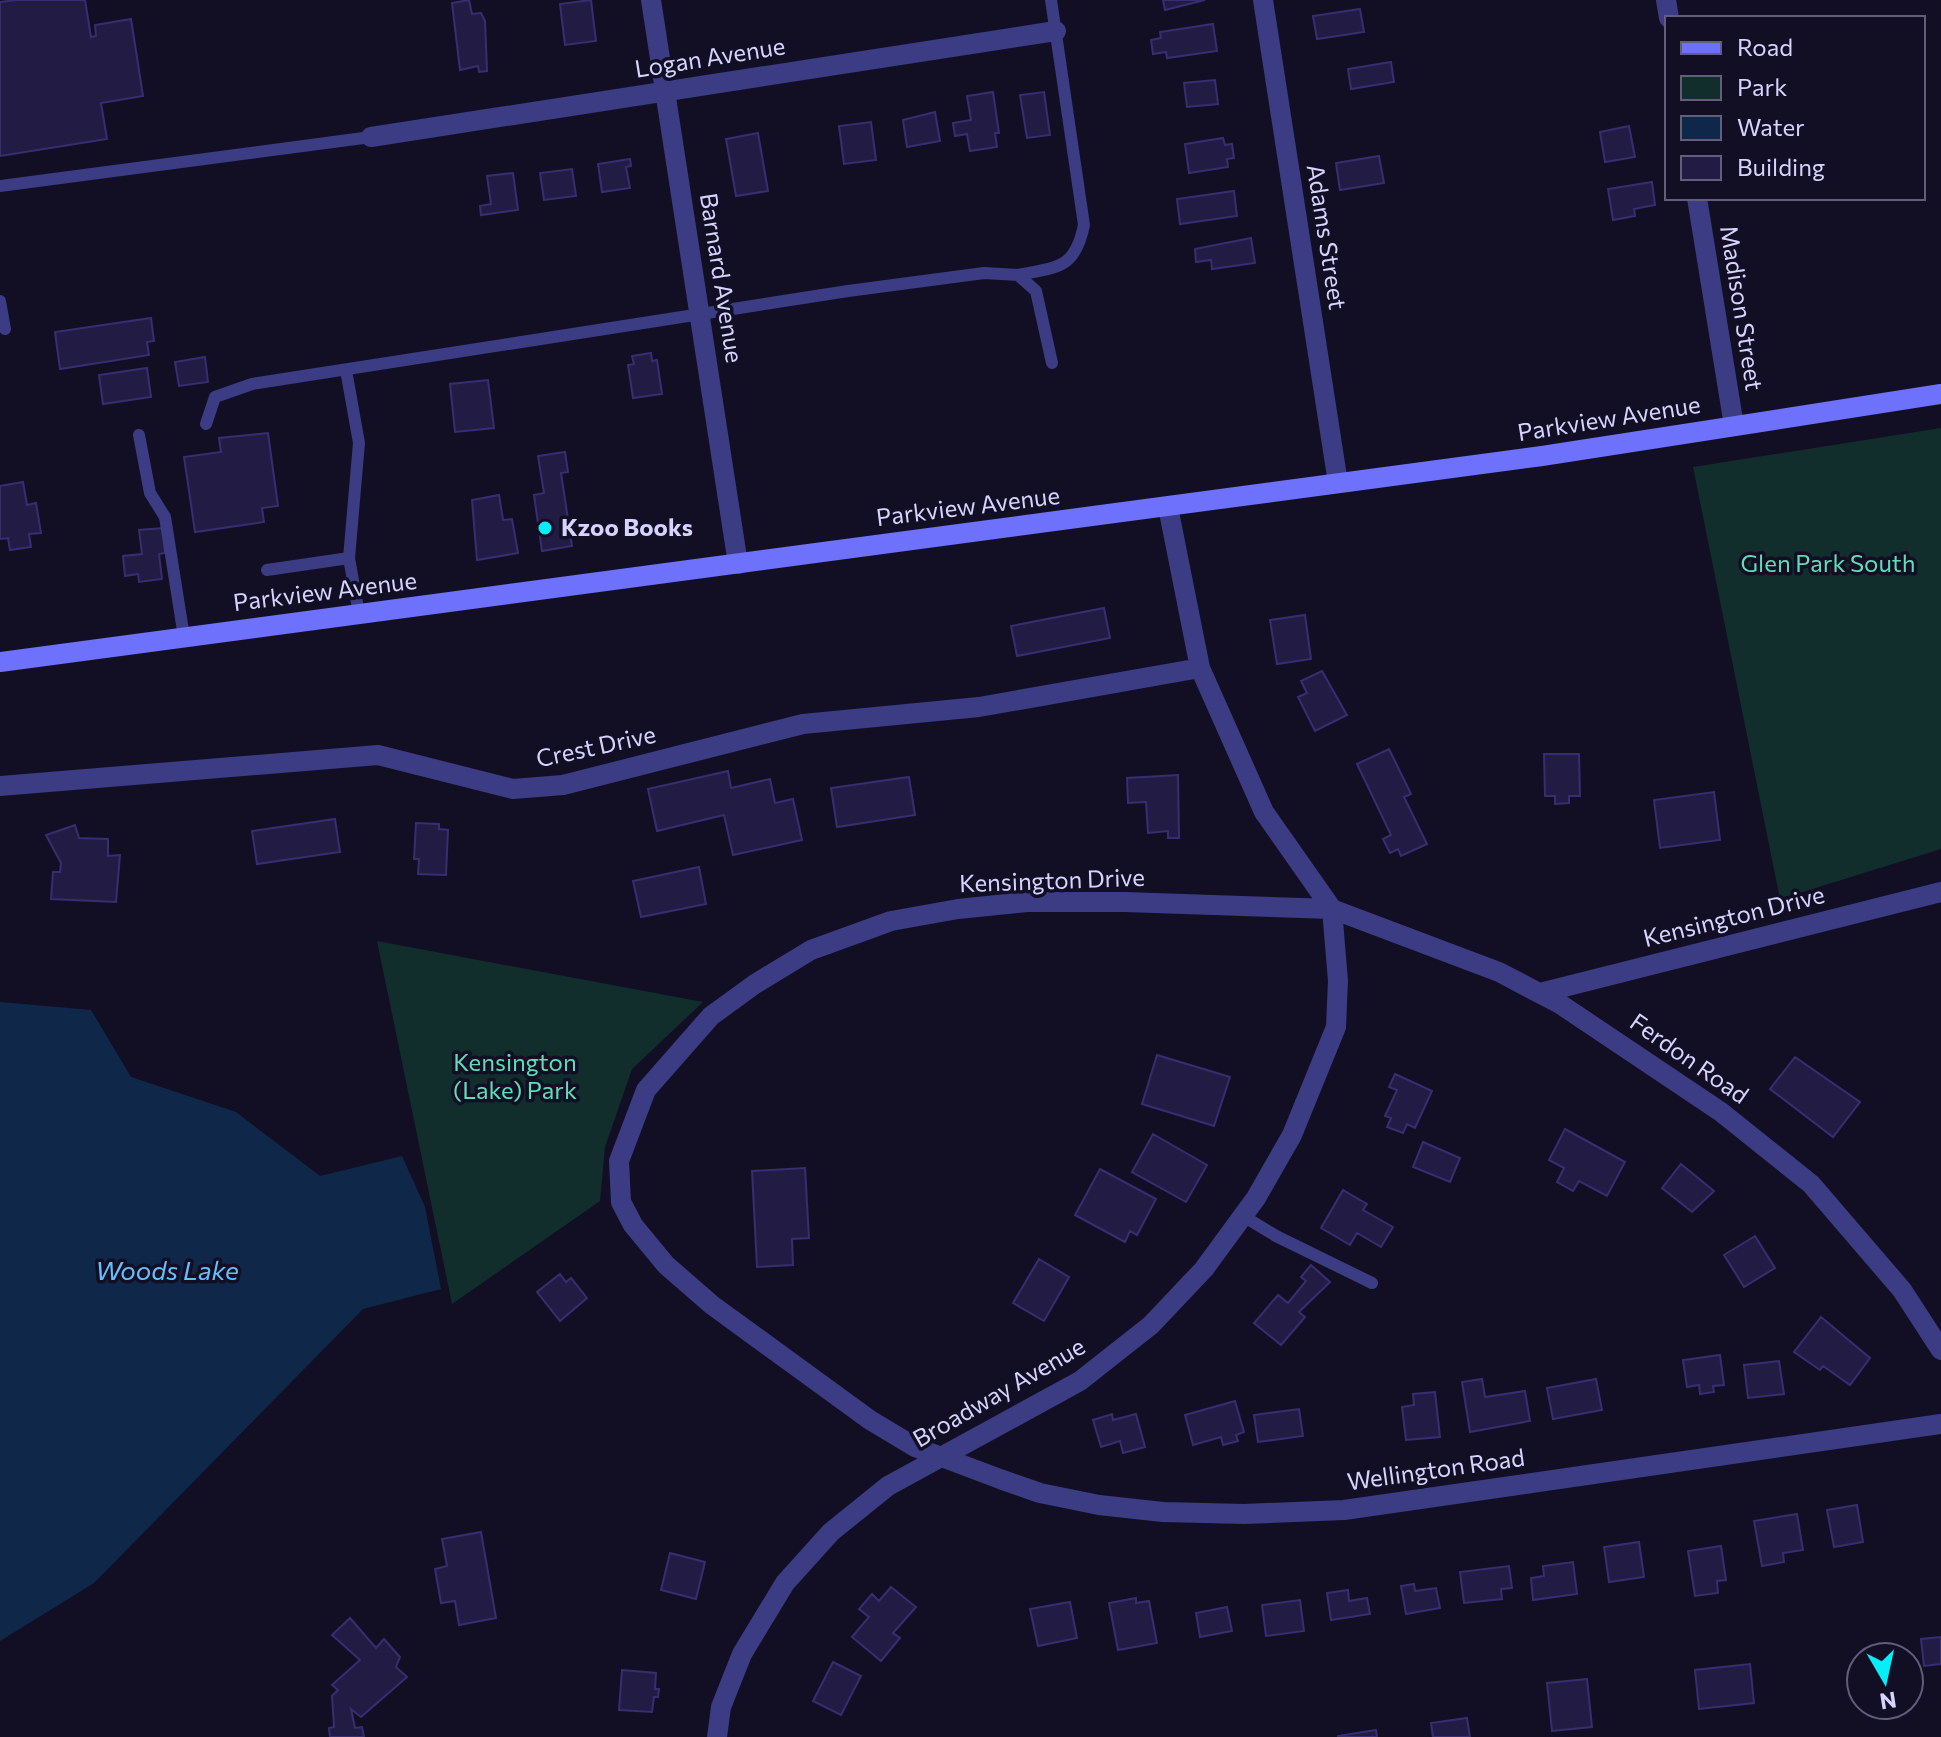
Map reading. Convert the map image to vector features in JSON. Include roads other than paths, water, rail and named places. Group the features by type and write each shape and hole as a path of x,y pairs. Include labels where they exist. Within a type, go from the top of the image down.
{"street":[{"name":"Barnard Avenue","path":"651,0 738,564"},
{"name":"Adams Street","path":"1263,0 1338,483"},
{"name":"Logan Avenue","path":"371,137 1056,31"},
{"name":"Madison Street","path":"1697,200 1734,426"},
{"name":"Parkview Avenue","path":"0,662 1168,507 1941,394"},
{"path":"1168,507 1200,668 1264,812 1332,909"},
{"name":"Crest Drive","path":"0,786 378,755 513,789 563,785 803,724 979,707 1200,668"},
{"name":"Kensington Drive","path":"1540,993 1941,892"},
{"name":"Kensington Drive","path":"943,1458 893,1433 807,1377 666,1265 633,1225 621,1202 619,1161 646,1090 711,1016 755,984 811,950 891,921 958,909 1027,902 1332,909"},
{"name":"Ferdon Road","path":"1332,909 1499,972 1540,993 1626,1046 1721,1112 1811,1184 1902,1290 1941,1350"},
{"name":"Broadway Avenue","path":"717,1737 729,1683 785,1583 831,1532 877,1495 1080,1381 1151,1325 1204,1269 1243,1216 1292,1135 1336,1027 1338,981 1332,909"},
{"name":"Wellington Road","path":"943,1458 1040,1493 1099,1505 1163,1512 1244,1514 1344,1510 1941,1424"}],"lane":[{"path":"206,424 215,397 252,384 700,314 984,273 1018,275 1057,267 1079,250 1084,225 1051,0"},
{"path":"0,186 371,137"},
{"path":"1018,275 1036,291 1052,363"},
{"path":"0,301 5,329"},
{"path":"346,370 359,443 349,558 359,614"},
{"path":"139,435 150,493 165,517 184,637"},
{"path":"267,570 349,558"},
{"path":"1243,1216 1276,1236 1372,1283"}],"water":[{"name":"Woods Lake","path":"0,1002 91,1010 131,1077 236,1112 320,1176 402,1156 425,1207 441,1289 363,1309 94,1583 0,1641"}],"place":[{"name":"Kzoo Books","path":"545,528"}],"park label":[{"name":"Glen Park South","path":"1828,564"},
{"name":"Kensington (Lake) Park","path":"515,1077"}]}
